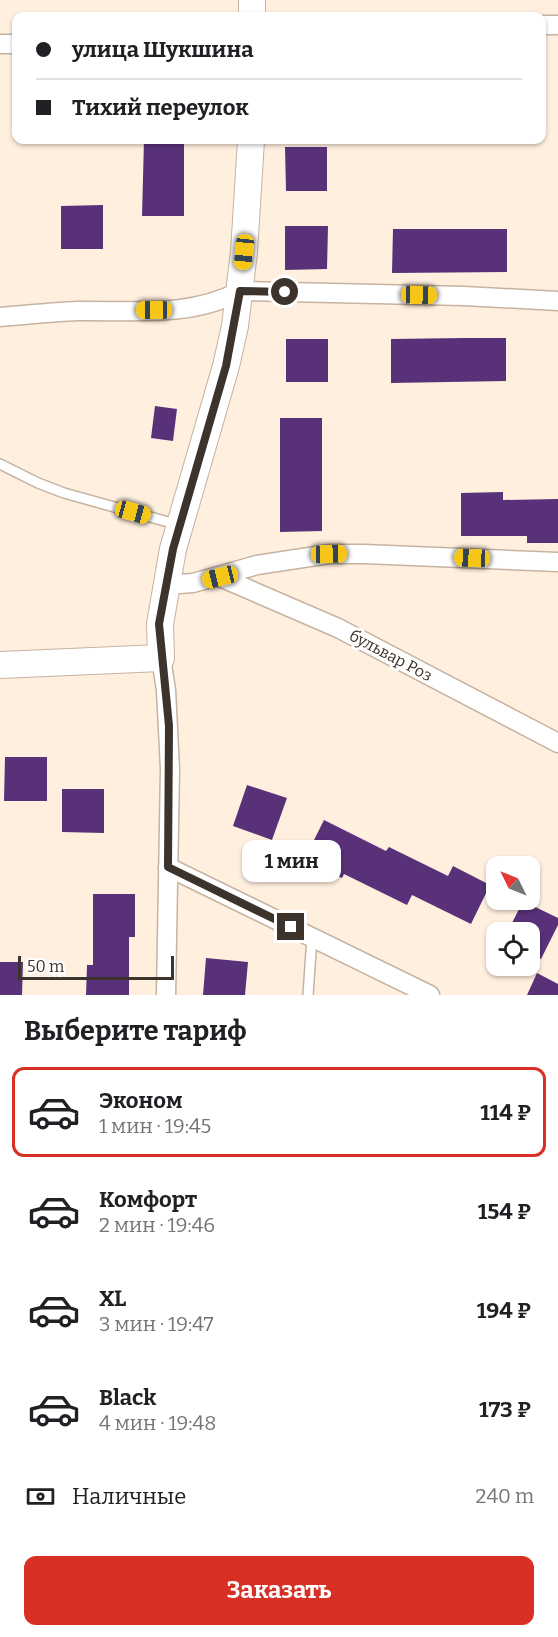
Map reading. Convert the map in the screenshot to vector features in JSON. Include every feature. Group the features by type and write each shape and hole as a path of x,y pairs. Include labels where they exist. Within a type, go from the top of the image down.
{"street":[{"path":"166,995 169,726 159,624 165,585 180,525 226,366 240,291 251,144"},
{"path":"0,317 76,311 174,310 222,301 240,291 464,296 558,301"},
{"path":"165,585 193,584 257,565 329,554 558,562"},
{"name":"бульвар Роз","path":"220,577 339,628 558,743"},
{"path":"0,665 161,658"},
{"path":"168,867 430,995"}],"lane":[{"path":"0,464 64,493 180,525"},
{"path":"308,995 312,937"}],"building":[{"path":"144,144 184,144 184,216 142,216"},
{"path":"285,147 327,147 327,191 286,191"},
{"path":"103,205 103,249 61,249 61,206"},
{"path":"285,226 328,226 327,269 285,270"},
{"path":"393,229 507,229 507,272 392,273"},
{"path":"506,338 506,381 391,383 391,339"},
{"path":"286,339 328,339 328,382 286,382"},
{"path":"155,406 177,409 173,441 151,438"},
{"path":"280,418 322,418 322,531 280,532"},
{"path":"503,492 503,500 558,499 558,543 527,543 527,536 461,536 461,493"},
{"path":"5,757 47,757 47,801 4,801"},
{"path":"247,785 287,798 272,840 233,826"},
{"path":"62,789 104,789 104,833 62,832"},
{"path":"324,820 386,851 389,847 448,876 453,866 486,883 486,893 471,924 412,895 407,905 344,874 342,878 304,860"},
{"path":"93,894 135,894 135,937 129,937 129,995 86,995 87,965 93,965"},
{"path":"540,909 558,918 558,925 541,959 540,922 512,922 518,910"},
{"path":"206,958 248,962 245,995 203,995"},
{"path":"0,962 23,962 22,995 0,995"},
{"path":"540,975 558,984 558,995 527,995 536,976"}],"route":[{"path":"285,292 240,291 226,366 173,549 159,624 169,726 168,867 291,927"}]}
